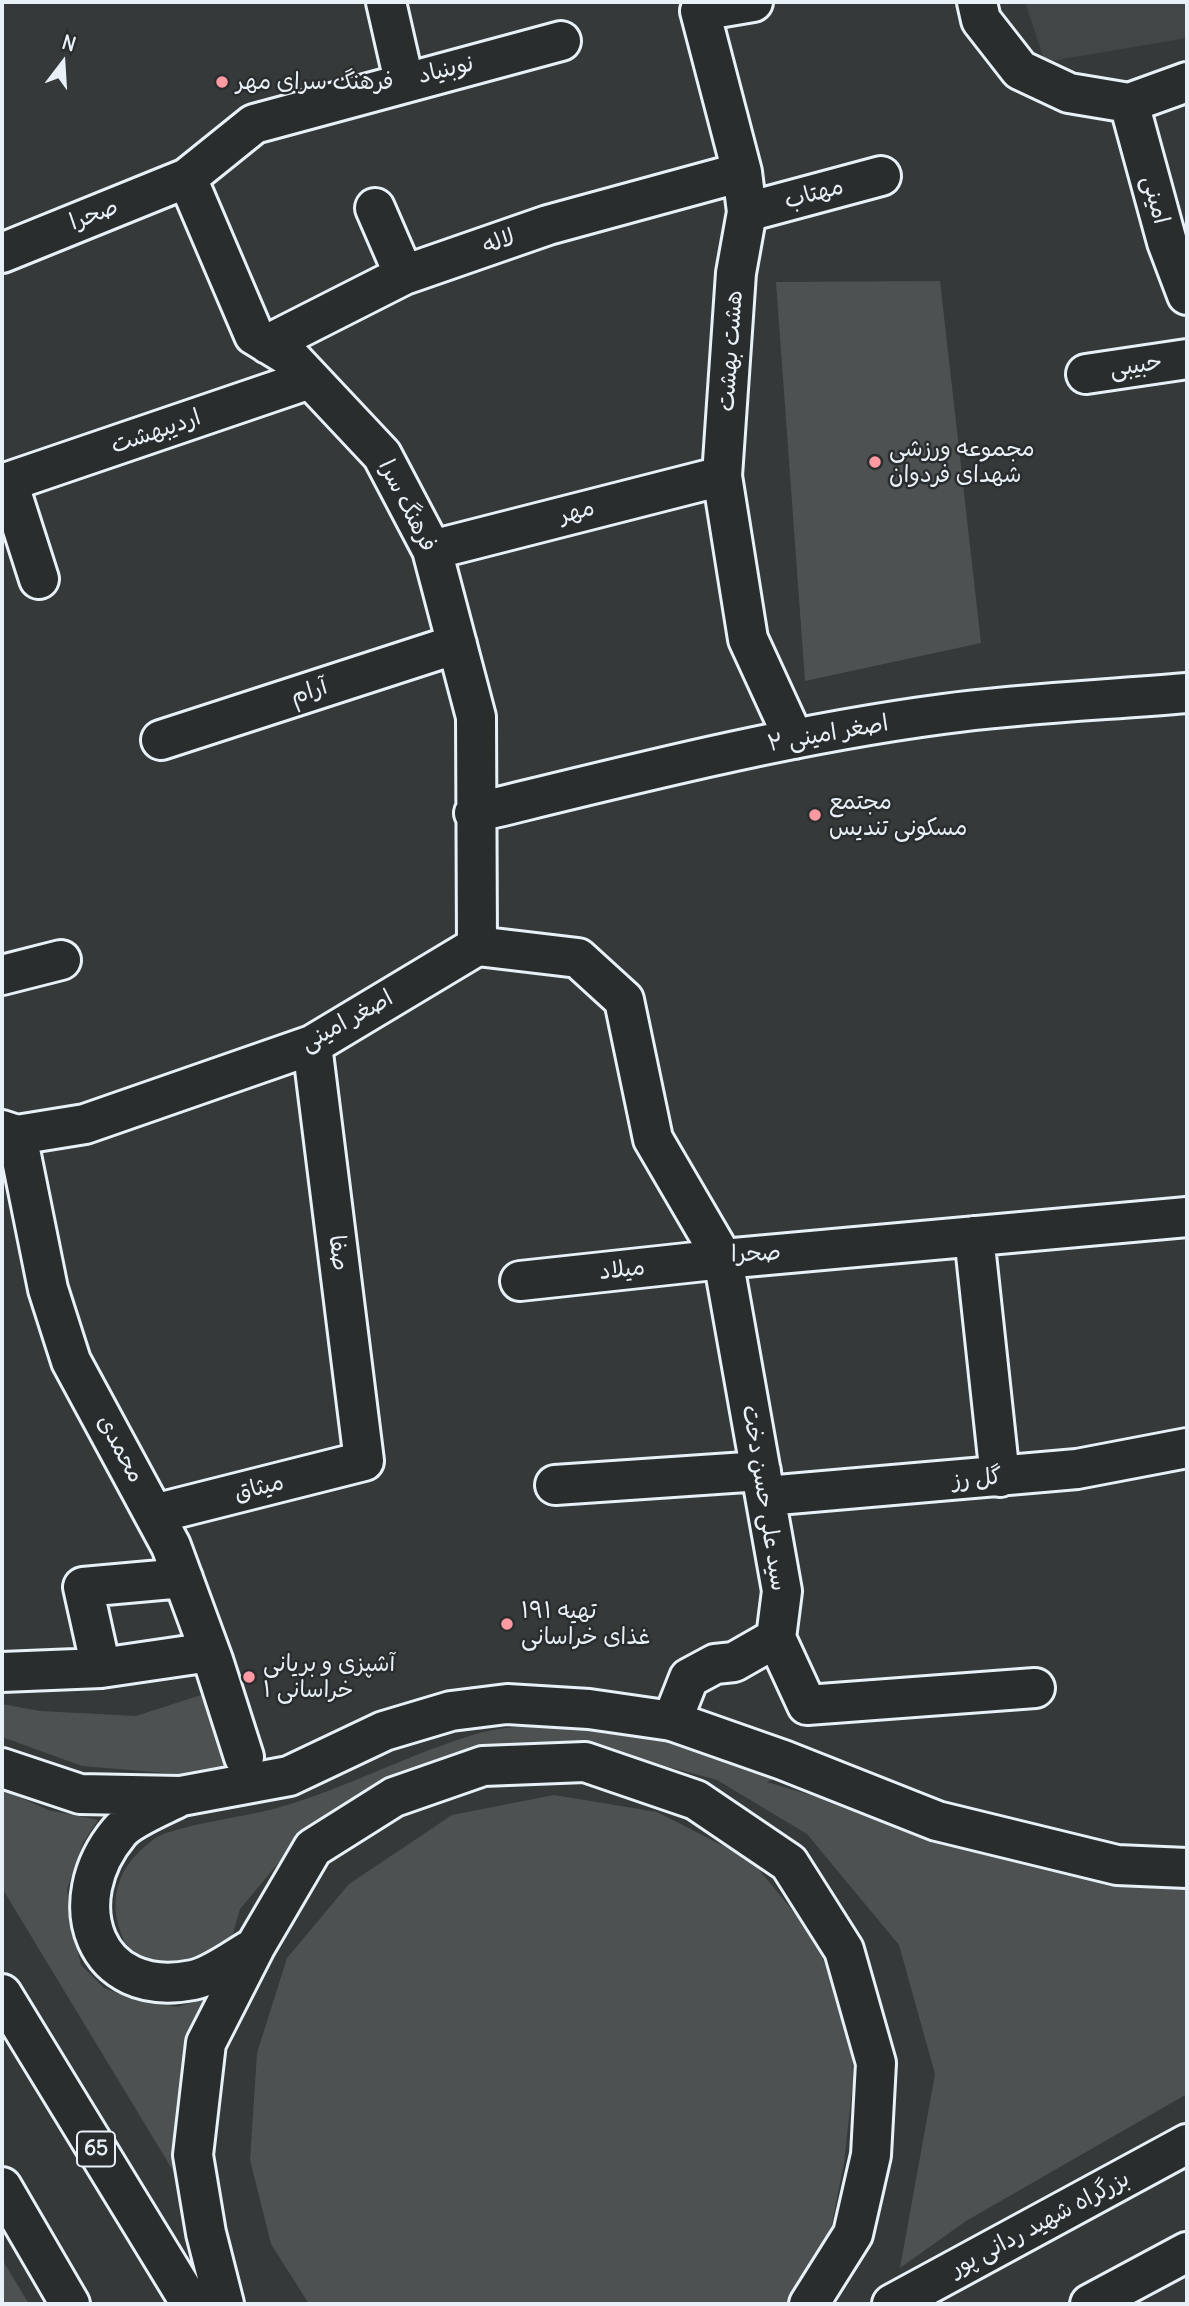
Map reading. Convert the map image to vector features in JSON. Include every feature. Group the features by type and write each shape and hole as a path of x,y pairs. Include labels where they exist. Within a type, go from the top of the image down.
{"main road":[{"path":"386,2 404,81"},
{"name":"هشت بهشت","path":"753,2 700,11 742,172 747,212 736,273 722,476 748,639 794,739"},
{"path":"977,2 981,20 1020,70 1069,93 1129,103 1149,93 1187,82"},
{"name":"نوبنیاد","path":"187,178 254,124 404,81 561,41"},
{"name":"امینی","path":"1129,103 1167,242 1187,295"},
{"name":"لاله","path":"268,344 404,275 548,225 742,172"},
{"name":"مهتاب","path":"747,212 881,176"},
{"name":"صحرا","path":"2,253 187,178"},
{"name":"فرهنگ سرا","path":"187,178 254,335 290,357 382,455 432,550 476,717 474,813"},
{"path":"375,208 404,275"},
{"name":"حبیبی","path":"1086,374 1187,359"},
{"name":"اردیبهشت","path":"5,483 310,379"},
{"name":"مهر","path":"432,550 722,476"},
{"path":"5,483 39,579"},
{"name":"آرام","path":"160,740 457,644"},
{"name":"۲ اصغر امینی","path":"474,813 739,748 944,714 1187,693"},
{"path":"474,813 478,946"},
{"name":"صحرا","path":"478,946 578,958 624,1000 653,1139 723,1259 1187,1217"},
{"name":"اصغر امینی","path":"9,1133 85,1124 312,1045 478,946"},
{"path":"2,975 61,960"},
{"name":"صفا","path":"312,1045 365,1461"},
{"name":"محمدی","path":"9,1133 48,1289 71,1361 154,1514 183,1578 244,1757"},
{"path":"974,1236 1000,1477"},
{"name":"میلاد","path":"520,1281 723,1259"},
{"name":"سید علی حسن دخت","path":"723,1259 782,1591 776,1638"},
{"name":"گل رز","path":"763,1483 1000,1477 1077,1469 1187,1448"},
{"name":"میثاق","path":"154,1514 365,1461"},
{"path":"555,1485 763,1483"},
{"path":"101,1668 83,1587 183,1578"},
{"path":"671,1721 689,1678 715,1664 734,1662 776,1638 807,1705 1035,1688"},
{"path":"2,1672 101,1668 210,1652"},
{"path":"2,1768 80,1794 181,1796 289,1776 384,1731 451,1711 507,1704 589,1709 671,1721 783,1760 937,1821 1117,1865 1187,1868"},
{"path":"224,2304 206,2233 193,2155 206,2043 255,1947 313,1848 394,1797 483,1766 585,1762 696,1800 789,1863 844,1950 876,2063 871,2155 853,2234 809,2304"},
{"path":"181,1796 120,1829 96,1868 90,1894 89,1920 97,1946 119,1969 154,1983 196,1980 255,1947"},
{"name":"65","path":"2,1994 191,2304"},
{"name":"بزرگراه شهید ردانی پور","path":"892,2304 1187,2144"},
{"path":"2,2187 70,2304"},
{"path":"1090,2304 1187,2252"}],"shaded area":[{"path":"1025,2 1187,2 1187,38 1045,62"},
{"name":"مجموعه ورزشی شهدای فردوان","path":"940,281 981,643 805,681 776,282"},
{"path":"201,1695 235,1767 189,1775 82,1766 2,1737 2,1704 40,1711 136,1716"},
{"path":"603,1723 693,1745 782,1775 767,1782 1106,1884 1187,1886 1187,2094 966,2221 900,2268 935,2074 899,1945 807,1834 717,1780 581,1743 305,1831 240,1909 232,1937 195,1956 174,1961 133,1958 124,1941 116,1910 116,1894 120,1880 139,1852 163,1834 302,1800 426,1751 491,1730"},
{"path":"2,1789 48,1810 98,1820 83,1843 67,1889 70,1918 81,1965 104,1988 134,1999 177,2007 215,1996 186,2192 2,1888"},
{"path":"554,1795 657,1812 751,1860 816,1939 852,2042 853,2081 844,2163 825,2258 790,2304 309,2304 271,2244 250,2160 257,2053 287,1958 349,1884 452,1815"},
{"path":"2,2259 29,2304 2,2304"}],"place":[{"name":"فرهنگ سرای مهر","path":"222,82"},
{"name":"مجموعه ورزشی شهدای فردوان","path":"875,462"},
{"name":"مجتمع مسکونی تندیس","path":"815,815"},
{"name":"۱۹۱ تهیه غذای خراسانی","path":"507,1624"},
{"name":"آشپزی و بریانی خراسانی ۱","path":"249,1677"}]}
